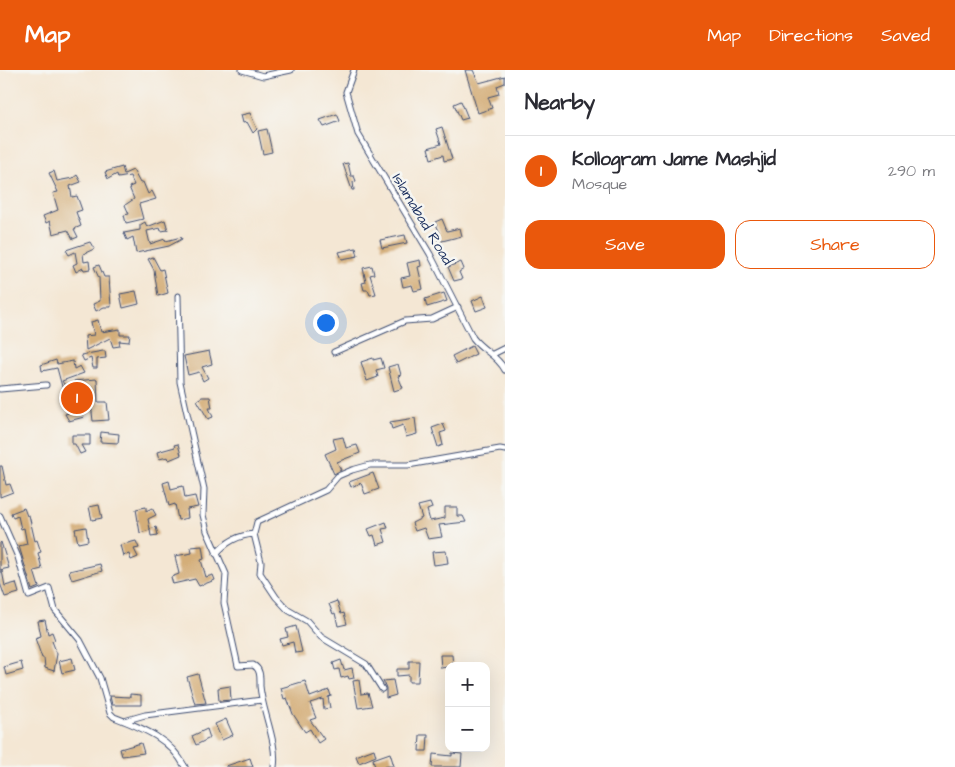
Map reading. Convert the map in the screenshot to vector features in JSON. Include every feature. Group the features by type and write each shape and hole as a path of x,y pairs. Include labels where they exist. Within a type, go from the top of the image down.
{"street":[{"path":"242,70 263,76 291,70"},
{"name":"Islamabad Road","path":"354,70 346,92 358,134 430,254 473,338 479,346 493,354 505,370"},
{"path":"178,296 180,382 204,489 204,515 216,554 226,574 224,603 238,666 241,667 249,664 257,667 260,672 262,700 272,745 274,767"},
{"path":"334,352 405,321 432,320 458,307"},
{"path":"493,354 505,348"},
{"path":"0,389 46,385"},
{"path":"382,689 366,664 321,637 306,621 288,610 276,597 260,573 261,562 254,534 257,522 326,490 338,476 352,470 370,465 408,465 500,449 505,450"},
{"path":"0,516 18,556 29,596 48,588 55,610 80,640 100,678 110,713 114,717 148,731 168,744 179,754 185,767"},
{"path":"216,554 221,547 235,539 254,534"},
{"path":"124,721 145,715 262,700"}],"building":[{"path":"465,70 473,70 479,83 505,76 505,83 497,86 499,94 488,97 492,108 478,113"},
{"path":"461,101 468,118 461,120 454,104"},
{"path":"250,113 257,129 253,133 247,122 243,123 241,115"},
{"path":"337,114 340,121 324,127 320,120"},
{"path":"442,127 452,159 444,161 443,155 431,159 428,148 441,144 436,129"},
{"path":"267,129 272,152 263,154 258,131"},
{"path":"348,163 351,176 354,176 356,181 353,182 354,190 352,190 343,164"},
{"path":"122,167 124,174 133,170 140,183 143,182 148,194 152,191 156,199 139,204 143,219 126,223 124,215 129,214 125,205 134,199 129,187 134,185 130,176 118,178 117,174 108,179 105,172"},
{"path":"54,171 57,181 73,178 77,175 81,182 70,186 72,197 77,196 82,210 76,212 81,226 74,229 78,237 73,239 68,230 53,234 50,221 46,223 43,216 58,210 53,193 58,192 49,173"},
{"path":"442,219 447,231 460,228 462,236 438,242 436,234 440,233 435,222"},
{"path":"165,220 168,230 161,231 160,228 147,231 150,244 165,239 166,241 181,237 182,239 169,246 136,253 133,237 127,240 124,233 140,230 140,225 145,222 147,227"},
{"path":"405,235 407,243 382,248 380,240"},
{"path":"90,242 94,249 83,254 84,262 89,261 90,269 84,270 83,268 76,272 73,265 77,263 75,252 69,255 66,250"},
{"path":"356,248 358,256 342,259 339,252"},
{"path":"153,257 160,270 163,269 168,293 158,296 154,270 148,259"},
{"path":"420,260 421,266 418,267 423,289 414,291 412,285 403,287 401,278 410,276 407,263"},
{"path":"461,262 464,269 459,272 462,279 454,281 448,267"},
{"path":"99,265 104,277 109,277 111,307 104,307 96,311 93,304 100,301 99,278 94,267"},
{"path":"372,266 374,274 370,275 376,294 370,295 368,290 364,290 362,283 366,282 363,268"},
{"path":"136,291 139,304 123,308 120,294"},
{"path":"444,293 447,301 427,307 425,299"},
{"path":"483,296 487,307 476,311 472,301"},
{"path":"98,320 101,332 120,329 120,335 130,335 129,342 119,341 120,346 113,347 110,338 86,350 85,336 94,335 91,322"},
{"path":"472,346 476,354 456,364 452,356"},
{"path":"105,351 106,358 97,359 97,368 93,368 91,358 84,361 81,355"},
{"path":"209,351 212,364 202,367 208,378 203,381 199,372 188,375 184,356"},
{"path":"373,358 373,360 381,358 384,368 376,370 378,377 367,381 361,362"},
{"path":"56,360 57,364 73,361 74,369 80,366 84,373 62,381 69,392 64,394 57,368 42,371 41,365"},
{"path":"398,364 401,375 398,376 403,388 394,391 388,367"},
{"path":"97,379 98,402 107,402 109,420 93,421 89,386 78,389 74,381"},
{"path":"202,397 210,397 212,408 209,408 213,417 208,419 197,400"},
{"path":"70,403 78,403 78,411 81,410 84,417 69,421 65,414 71,412"},
{"path":"415,418 417,434 406,437 403,425 392,429 390,422"},
{"path":"443,424 446,431 440,433 443,445 438,447 432,428"},
{"path":"101,432 119,434 118,443 100,442"},
{"path":"72,435 90,435 90,445 81,445 85,452 80,454 75,444 72,444"},
{"path":"343,437 346,448 357,445 360,453 337,462 341,470 334,474 325,454 336,449 333,439"},
{"path":"178,444 181,455 169,460 168,457 159,459 157,452 175,447 174,445"},
{"path":"0,466 2,466 6,485 10,484 13,492 0,497"},
{"path":"373,473 379,489 365,494 361,483 351,487 349,482"},
{"path":"169,481 171,489 183,486 185,498 195,496 198,507 187,509 188,518 178,520 175,504 169,506 163,483"},
{"path":"430,503 432,508 427,510 430,521 445,518 445,507 457,507 457,516 463,516 466,522 439,525 442,537 428,539 424,528 415,531 412,523 422,518 418,506"},
{"path":"99,505 102,518 92,520 89,507"},
{"path":"146,507 146,511 152,508 156,515 148,519 150,529 156,527 158,535 151,536 150,530 140,533 136,509"},
{"path":"24,508 27,516 29,515 35,541 37,540 41,552 38,553 42,569 34,571 39,587 32,590 19,546 27,544 24,528 21,529 18,516 13,518 11,513"},
{"path":"386,522 388,528 382,529 386,542 377,545 374,535 371,536 368,529"},
{"path":"86,527 88,541 78,543 75,529"},
{"path":"136,541 139,548 134,549 138,557 131,560 129,554 123,556 120,545"},
{"path":"0,543 9,568 0,570"},
{"path":"202,546 204,559 201,560 206,577 213,575 215,580 199,586 195,579 173,584 171,577 179,574 175,556 192,553 191,547"},
{"path":"446,551 448,563 434,565 432,552"},
{"path":"100,564 102,571 72,580 69,571"},
{"path":"0,571 2,571 5,586 16,583 19,593 5,597 0,583"},
{"path":"337,601 341,614 344,613 347,624 338,626 335,613 333,614 329,604"},
{"path":"45,620 48,634 52,632 55,640 52,641 57,654 54,671 45,668 44,658 42,658 35,638 41,636 38,621"},
{"path":"296,626 302,652 295,653 293,642 282,645 280,639 288,637 286,629"},
{"path":"440,655 452,655 453,662 445,662 445,667 441,668"},
{"path":"72,658 75,670 62,673 59,661"},
{"path":"341,660 344,670 352,668 354,678 349,679 348,676 341,678 339,669 335,670 333,663"},
{"path":"409,661 419,661 418,682 409,682 409,675 397,676 397,669 409,669"},
{"path":"21,662 23,670 6,675 4,667"},
{"path":"198,674 206,703 195,704 187,677"},
{"path":"359,680 361,694 368,693 372,706 358,708 353,681"},
{"path":"393,680 396,695 386,698 386,688 383,681"},
{"path":"305,681 310,697 329,690 331,696 328,697 330,708 324,709 323,699 310,703 316,718 310,720 324,739 318,743 310,729 305,732 293,714 287,698 284,699 281,688"},
{"path":"230,686 231,700 219,701 218,688"},
{"path":"130,694 141,695 141,705 112,705 110,696 130,697"},
{"path":"226,719 233,735 222,740 215,724"},
{"path":"207,729 210,738 196,745 192,736"},
{"path":"420,735 428,735 427,751 419,751"},
{"path":"141,743 144,753 122,756 120,749"},
{"path":"374,749 376,756 359,763 356,756"},
{"path":"390,753 394,766 375,767 373,759"},
{"path":"452,753 462,754 461,767 432,767 433,754 452,756"},
{"path":"250,758 253,767 226,767 226,766"}],"place":[{"name":"Kollogram Jame Mashjid","path":"77,398"}]}
